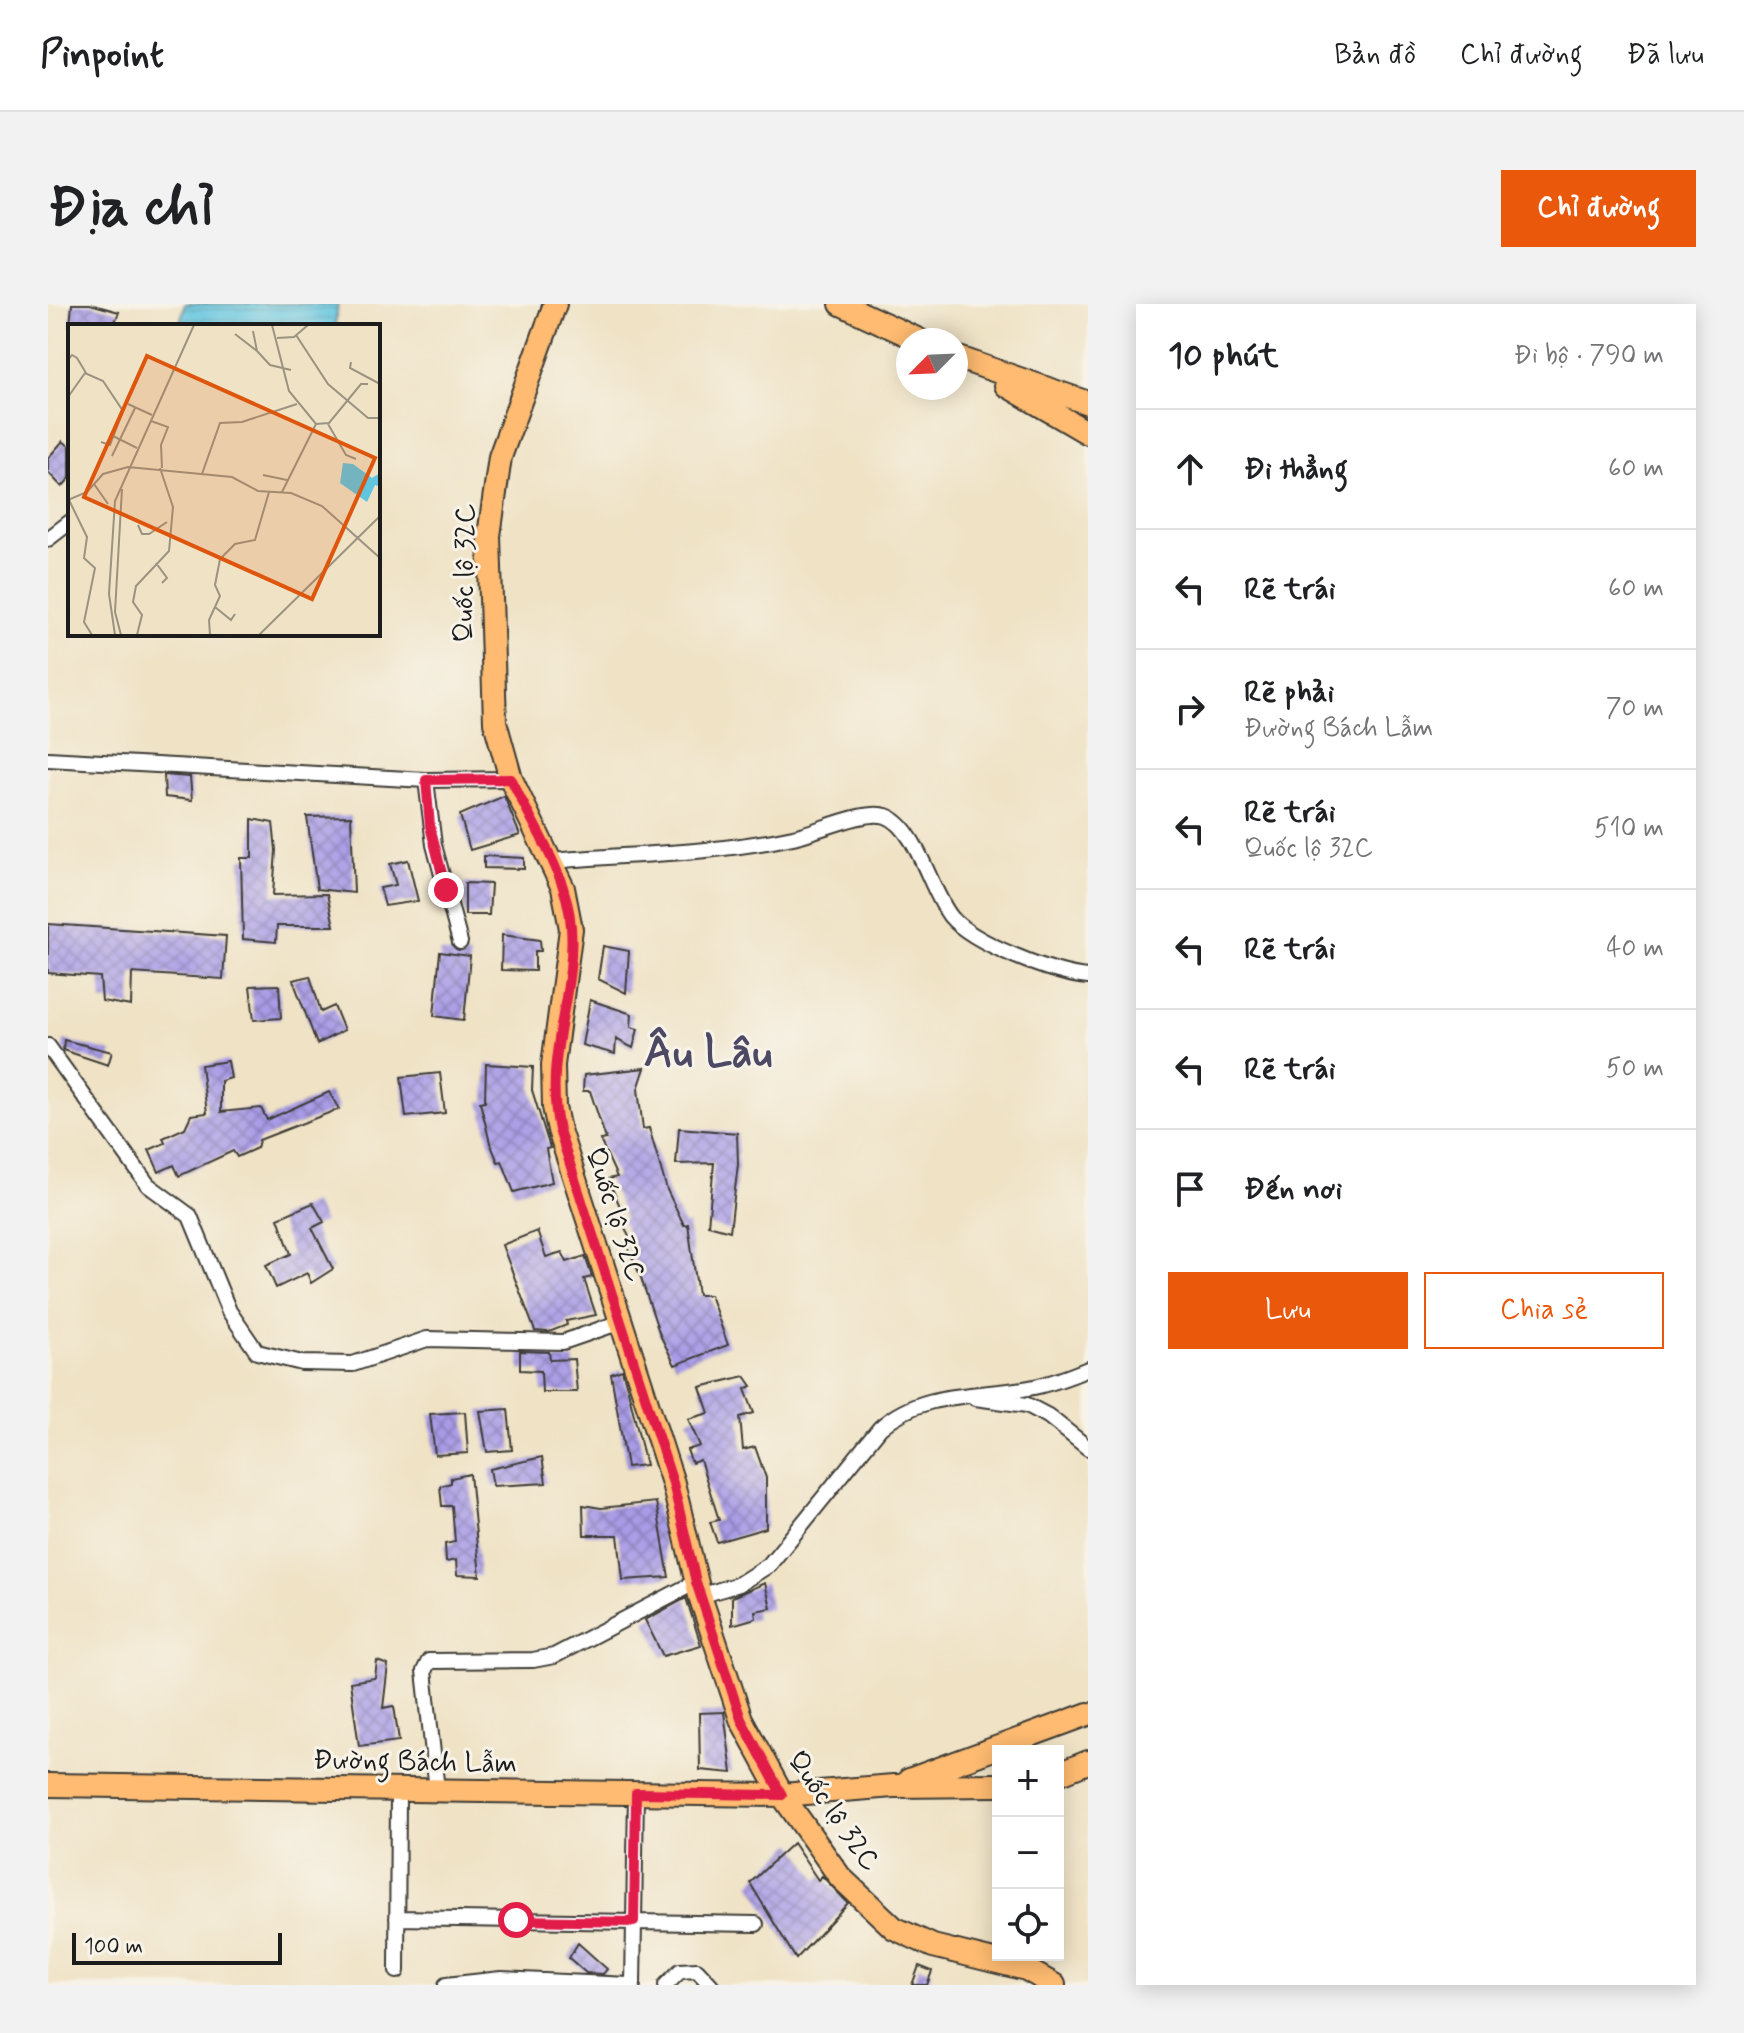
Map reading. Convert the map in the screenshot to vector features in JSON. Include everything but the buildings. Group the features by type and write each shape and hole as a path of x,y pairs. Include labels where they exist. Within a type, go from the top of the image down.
{"main road":[{"name":"Quốc lộ 32C","path":"555,304 512,417 492,495 489,536 493,702 502,753 511,779 563,888 571,929 553,1065 554,1107 673,1483 698,1589 741,1719 782,1795 840,1877 894,1928 933,1946 1026,1969 1054,1985"},
{"path":"841,304 896,329"},
{"path":"968,362 1088,403"},
{"path":"978,367 1088,433"},
{"path":"893,1786 1088,1714"},
{"path":"1064,1772 1088,1762"},
{"name":"Đường Bách Lẫm","path":"48,1785 782,1795 893,1786"},
{"path":"893,1786 992,1785"}],"street":[{"path":"48,539 68,524"},
{"path":"48,759 426,780 511,779"},
{"path":"426,780 434,845 460,942"},
{"path":"551,861 777,841 869,815 886,816 908,835 943,906 962,928 1058,971 1088,977"},
{"path":"48,1046 148,1185 190,1216 229,1311 257,1352 302,1363 353,1364 427,1339 563,1342 621,1322"},
{"path":"437,1790 424,1671 429,1661 533,1660 554,1656 698,1589 739,1584 769,1565 890,1418 926,1401 1034,1387 1088,1369"},
{"path":"967,1395 999,1404 1027,1405 1088,1448"},
{"path":"397,1971 398,1790"},
{"path":"446,1985 476,1979 631,1985 636,1793"},
{"path":"397,1918 756,1924"},
{"path":"666,1985 680,1971 697,1970 711,1985"}],"water":[{"path":"185,304 338,304 335,324 180,324"}],"district":[{"name":"Âu Lâu","path":"708,1051"}],"route":[{"path":"446,890 430,826 426,780 511,779 563,888 569,908 571,947 552,1086 559,1130 673,1483 696,1582 741,1719 782,1795 636,1793 634,1922 516,1920"}]}
